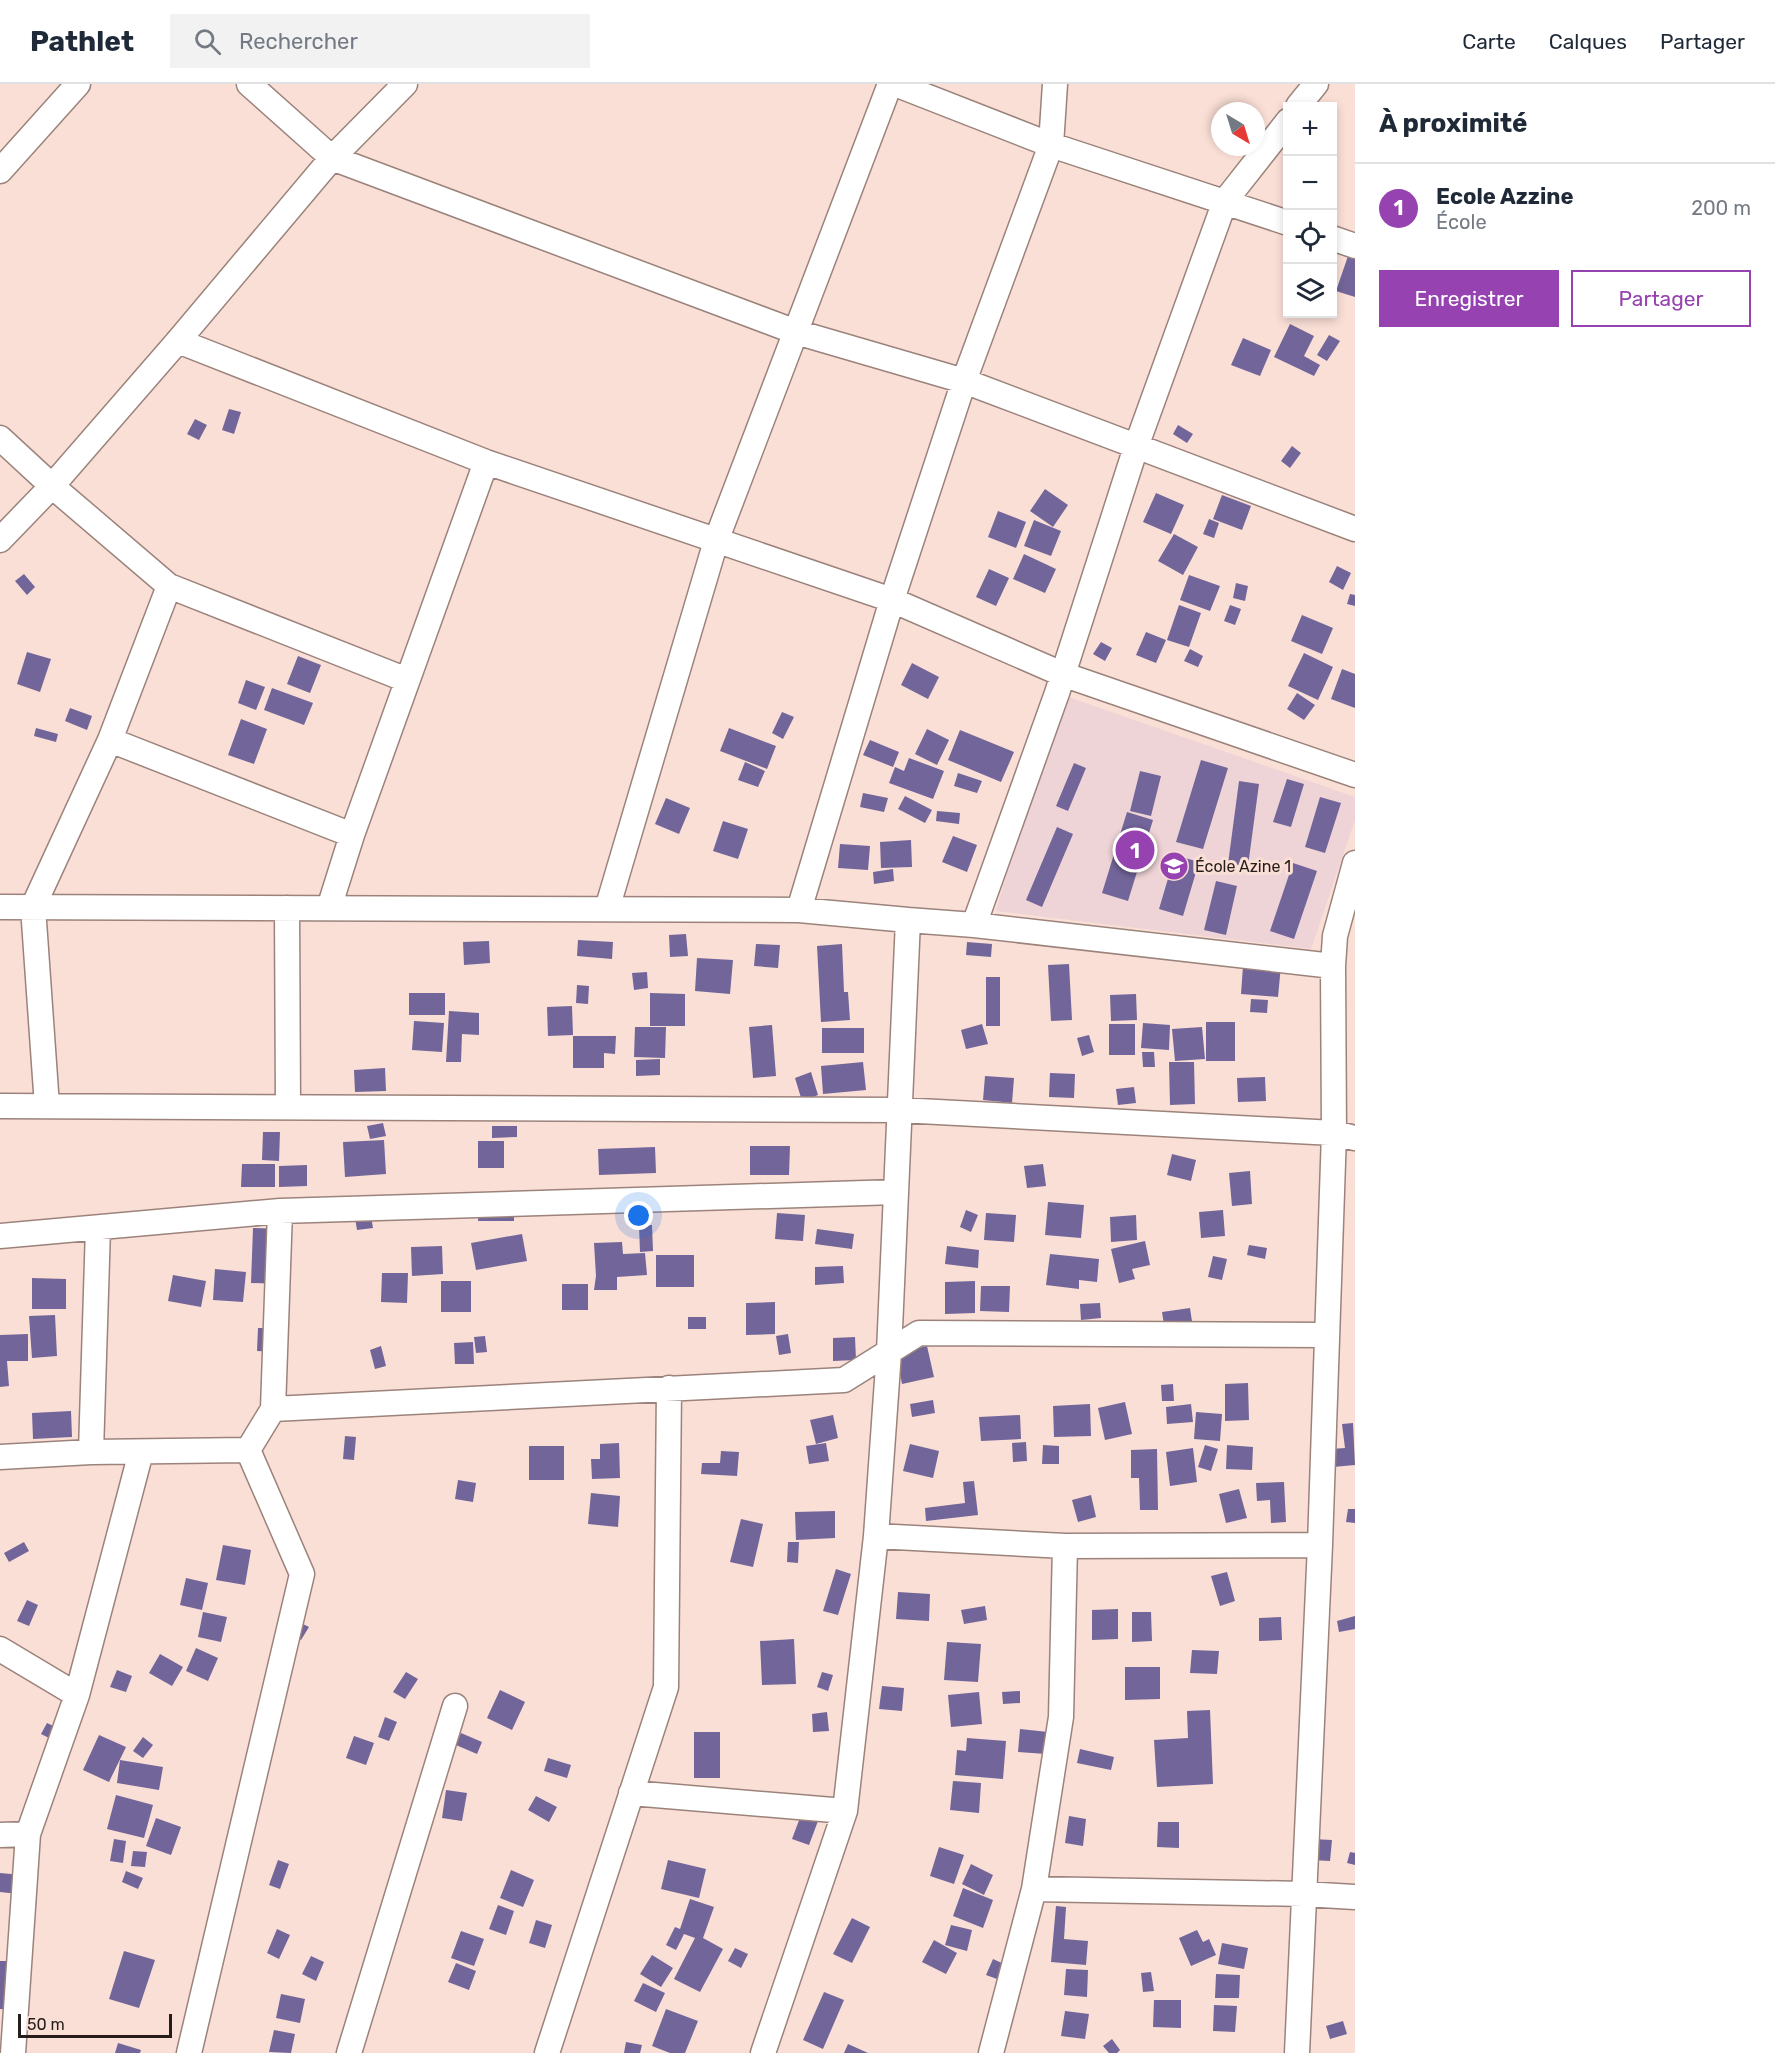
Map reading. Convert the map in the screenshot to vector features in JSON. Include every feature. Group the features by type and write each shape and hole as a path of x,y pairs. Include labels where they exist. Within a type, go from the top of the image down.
{"street":[{"path":"0,171 78,84"},
{"path":"249,84 332,158 796,332 964,381 1355,529"},
{"path":"0,540 52,486 332,158 405,84"},
{"path":"607,909 716,541 890,84"},
{"path":"895,84 1051,145 1283,222"},
{"path":"799,910 892,600 964,381 1051,145 1055,84"},
{"path":"1301,102 1316,84"},
{"path":"974,925 1057,693 1136,447 1226,201 1283,126"},
{"path":"1337,240 1355,246"},
{"path":"178,341 486,462 892,600 1062,674 1355,775"},
{"path":"0,438 52,486 169,586 407,680"},
{"path":"329,908 352,835 486,462"},
{"path":"46,1106 33,908 110,740 169,586"},
{"path":"110,740 352,835"},
{"path":"1297,2053 1327,1335 1344,1136 1333,966 1335,936 1355,863"},
{"path":"0,907 799,910 974,925 1333,966"},
{"path":"287,908 288,1107"},
{"path":"763,2053 845,1811 876,1536 889,1352 908,920"},
{"path":"0,1106 900,1110 1344,1136"},
{"path":"0,1236 280,1211 897,1192"},
{"path":"248,1450 273,1409 280,1211"},
{"path":"91,1452 98,1228"},
{"path":"273,1409 844,1380 919,1333 1327,1335"},
{"path":"547,2053 666,1687 669,1388"},
{"path":"0,1457 91,1452 248,1450"},
{"path":"189,2053 302,1574 248,1450"},
{"path":"13,2053 28,1834 77,1695 141,1452"},
{"path":"876,1536 1065,1546 1320,1545"},
{"path":"991,2053 1034,1889 1061,1717 1065,1546"},
{"path":"0,1649 77,1695"},
{"path":"349,2053 455,1706"},
{"path":"631,1793 845,1811"},
{"path":"0,1835 28,1834"},
{"path":"1034,1889 1355,1897"}],"shaded area":[{"name":"École Azine 1","path":"1057,693 1355,797 1355,820 1311,949 996,911"}],"building":[{"path":"1348,256 1355,258 1355,297 1337,291"},
{"path":"1290,324 1314,336 1304,356 1320,365 1314,376 1274,357"},
{"path":"1329,335 1340,341 1327,361 1317,355"},
{"path":"1243,338 1271,350 1260,376 1231,365"},
{"path":"229,409 241,412 234,434 222,430"},
{"path":"195,419 207,425 199,440 187,434"},
{"path":"1178,425 1193,434 1187,443 1173,434"},
{"path":"1292,446 1301,453 1290,468 1281,461"},
{"path":"1045,489 1068,505 1053,527 1030,511"},
{"path":"1156,493 1184,505 1171,534 1143,522"},
{"path":"1222,495 1251,506 1242,530 1213,519"},
{"path":"998,511 1026,522 1016,548 988,537"},
{"path":"1209,519 1219,523 1214,538 1203,534"},
{"path":"1034,520 1061,531 1051,556 1024,546"},
{"path":"1174,534 1198,547 1183,575 1158,561"},
{"path":"1024,554 1056,569 1045,593 1013,579"},
{"path":"1337,566 1351,573 1343,590 1329,582"},
{"path":"989,569 1009,578 996,606 976,597"},
{"path":"24,574 35,587 27,595 15,581"},
{"path":"1189,575 1220,586 1210,611 1180,600"},
{"path":"1236,583 1248,586 1245,601 1233,598"},
{"path":"1350,594 1355,595 1355,606 1347,604"},
{"path":"1179,605 1201,613 1189,647 1167,640"},
{"path":"1230,605 1241,609 1235,625 1224,621"},
{"path":"1302,615 1333,628 1322,654 1291,641"},
{"path":"1146,632 1166,640 1156,663 1136,655"},
{"path":"1101,642 1112,648 1105,661 1093,654"},
{"path":"1190,649 1203,656 1198,667 1184,661"},
{"path":"27,652 51,659 40,692 17,684"},
{"path":"1304,653 1333,667 1318,700 1288,686"},
{"path":"298,656 321,665 310,693 287,684"},
{"path":"912,663 939,677 928,699 901,685"},
{"path":"1342,669 1355,674 1355,708 1331,699"},
{"path":"246,680 265,687 256,710 238,703"},
{"path":"272,688 313,703 304,725 264,710"},
{"path":"1297,693 1315,705 1304,720 1287,709"},
{"path":"70,708 92,716 87,730 65,721"},
{"path":"782,712 794,717 783,739 772,733"},
{"path":"241,719 267,729 254,764 228,755"},
{"path":"36,728 58,734 56,742 34,736"},
{"path":"729,728 776,746 767,769 720,751"},
{"path":"927,729 949,740 937,765 915,754"},
{"path":"960,730 1014,752 1001,782 948,760"},
{"path":"870,740 899,752 893,767 863,755"},
{"path":"909,758 944,771 933,799 889,783 895,767 904,771"},
{"path":"1201,760 1228,768 1203,849 1176,842"},
{"path":"745,762 765,771 758,787 738,780"},
{"path":"1074,763 1086,768 1068,811 1056,806"},
{"path":"1140,771 1161,776 1151,816 1130,811"},
{"path":"958,773 982,781 977,793 954,786"},
{"path":"1287,779 1304,784 1291,827 1273,822"},
{"path":"1239,781 1259,784 1248,866 1228,864"},
{"path":"863,793 888,798 884,812 860,807"},
{"path":"905,796 932,810 925,823 898,809"},
{"path":"1320,797 1341,803 1325,853 1305,847"},
{"path":"666,798 690,808 679,834 655,824"},
{"path":"937,811 960,813 959,824 936,821"},
{"path":"1127,812 1153,820 1128,901 1102,893"},
{"path":"723,821 748,829 738,859 713,851"},
{"path":"1057,827 1073,834 1042,907 1026,900"},
{"path":"953,836 977,845 967,872 942,862"},
{"path":"911,840 912,867 881,868 880,842"},
{"path":"840,844 870,846 868,870 838,868"},
{"path":"1175,855 1199,862 1183,916 1159,909"},
{"path":"1293,863 1317,871 1294,939 1270,931"},
{"path":"893,869 894,881 874,884 873,872"},
{"path":"1216,881 1237,886 1226,935 1204,930"},
{"path":"686,934 688,956 670,957 669,935"},
{"path":"578,940 613,942 612,959 577,956"},
{"path":"489,941 490,963 464,965 463,942"},
{"path":"967,942 992,944 991,957 966,955"},
{"path":"756,944 780,945 778,968 754,966"},
{"path":"842,944 844,992 848,992 850,1020 821,1022 817,946"},
{"path":"1244,952 1282,955 1278,997 1241,994"},
{"path":"697,958 733,960 730,994 695,991"},
{"path":"1069,964 1072,1020 1051,1021 1048,965"},
{"path":"647,972 648,988 634,990 632,973"},
{"path":"986,977 1000,977 1000,1026 986,1026"},
{"path":"577,985 589,986 588,1004 576,1003"},
{"path":"409,993 445,993 445,1015 409,1015"},
{"path":"650,993 685,994 685,1026 650,1026"},
{"path":"1136,994 1137,1020 1111,1021 1110,995"},
{"path":"1251,999 1268,1000 1267,1013 1250,1012"},
{"path":"572,1006 573,1035 548,1036 547,1007"},
{"path":"449,1011 479,1013 479,1035 462,1034 461,1062 446,1062"},
{"path":"414,1021 444,1023 442,1052 412,1050"},
{"path":"1206,1022 1235,1022 1235,1061 1206,1061"},
{"path":"1143,1023 1170,1025 1169,1050 1141,1048"},
{"path":"982,1024 988,1044 966,1049 961,1030"},
{"path":"1109,1024 1135,1024 1135,1055 1109,1055"},
{"path":"772,1025 776,1076 753,1078 749,1027"},
{"path":"635,1027 666,1027 665,1058 634,1057"},
{"path":"1202,1027 1205,1059 1175,1061 1172,1029"},
{"path":"822,1028 864,1028 864,1053 822,1053"},
{"path":"1089,1035 1094,1052 1082,1056 1077,1038"},
{"path":"573,1036 616,1036 615,1054 604,1053 604,1068 573,1068"},
{"path":"1142,1052 1154,1052 1155,1067 1143,1067"},
{"path":"660,1059 660,1075 636,1076 636,1060"},
{"path":"863,1062 866,1090 823,1094 821,1066"},
{"path":"1169,1062 1194,1062 1195,1104 1170,1105"},
{"path":"385,1068 386,1091 355,1092 354,1070"},
{"path":"811,1072 818,1095 802,1101 795,1078"},
{"path":"1050,1073 1075,1074 1074,1098 1049,1097"},
{"path":"985,1076 1014,1078 1012,1103 983,1100"},
{"path":"1265,1077 1266,1101 1238,1102 1237,1078"},
{"path":"1134,1087 1136,1103 1118,1105 1116,1089"},
{"path":"383,1123 386,1136 370,1139 367,1126"},
{"path":"492,1126 517,1126 517,1137 492,1138"},
{"path":"263,1132 280,1132 279,1161 262,1160"},
{"path":"384,1140 386,1174 345,1177 343,1142"},
{"path":"478,1141 504,1141 504,1168 478,1168"},
{"path":"750,1146 790,1146 789,1175 750,1175"},
{"path":"655,1147 656,1173 599,1175 598,1149"},
{"path":"1172,1154 1196,1160 1191,1181 1167,1175"},
{"path":"242,1164 275,1164 275,1187 241,1187"},
{"path":"1043,1164 1046,1186 1027,1188 1024,1166"},
{"path":"307,1165 307,1186 279,1187 279,1166"},
{"path":"1250,1171 1252,1204 1232,1206 1229,1173"},
{"path":"1048,1202 1084,1205 1081,1238 1045,1235"},
{"path":"479,1206 514,1206 514,1221 478,1221"},
{"path":"966,1210 978,1215 971,1232 960,1227"},
{"path":"1223,1210 1225,1236 1201,1238 1199,1212"},
{"path":"777,1213 805,1215 803,1241 775,1239"},
{"path":"986,1213 1016,1215 1014,1242 984,1240"},
{"path":"1136,1215 1137,1240 1111,1242 1110,1217"},
{"path":"371,1216 373,1228 357,1230 355,1218"},
{"path":"652,1225 653,1251 640,1252 639,1226"},
{"path":"253,1228 284,1229 283,1284 251,1283"},
{"path":"817,1229 854,1234 852,1249 815,1244"},
{"path":"522,1234 527,1261 476,1270 471,1243"},
{"path":"1145,1241 1150,1265 1132,1269 1135,1279 1119,1283 1111,1249"},
{"path":"622,1242 623,1254 645,1253 647,1275 617,1277 617,1290 594,1290 596,1276 594,1243"},
{"path":"1249,1245 1267,1248 1265,1259 1247,1255"},
{"path":"442,1246 443,1274 412,1276 411,1247"},
{"path":"947,1246 979,1250 978,1268 945,1264"},
{"path":"1050,1254 1099,1259 1097,1282 1079,1280 1079,1289 1046,1285"},
{"path":"656,1255 694,1255 694,1287 656,1287"},
{"path":"1213,1256 1227,1259 1222,1280 1208,1277"},
{"path":"843,1266 844,1283 815,1285 815,1267"},
{"path":"215,1269 246,1272 243,1302 213,1300"},
{"path":"382,1273 408,1273 407,1303 381,1302"},
{"path":"173,1275 206,1281 201,1307 168,1301"},
{"path":"32,1278 66,1279 66,1309 32,1309"},
{"path":"441,1281 471,1281 471,1312 441,1312"},
{"path":"975,1281 975,1313 945,1314 945,1282"},
{"path":"562,1284 588,1284 588,1310 562,1310"},
{"path":"981,1286 1010,1286 1009,1312 980,1311"},
{"path":"775,1302 775,1334 746,1335 746,1303"},
{"path":"1100,1303 1101,1318 1081,1320 1080,1304"},
{"path":"1190,1308 1193,1328 1165,1331 1162,1312"},
{"path":"55,1315 57,1356 32,1358 29,1316"},
{"path":"688,1317 706,1317 706,1329 688,1329"},
{"path":"258,1328 280,1328 279,1352 257,1351"},
{"path":"28,1334 28,1361 7,1361 9,1386 0,1387 0,1335"},
{"path":"788,1334 791,1353 779,1355 776,1336"},
{"path":"485,1336 487,1352 476,1353 474,1337"},
{"path":"855,1337 856,1360 833,1361 833,1338"},
{"path":"473,1342 474,1364 455,1364 454,1343"},
{"path":"381,1346 386,1366 375,1369 370,1350"},
{"path":"927,1346 934,1377 902,1384 896,1353"},
{"path":"1248,1383 1249,1420 1225,1421 1225,1384"},
{"path":"1173,1384 1174,1401 1162,1401 1161,1385"},
{"path":"933,1400 935,1413 912,1417 910,1404"},
{"path":"1125,1402 1132,1434 1105,1440 1098,1408"},
{"path":"1090,1404 1091,1436 1054,1437 1053,1406"},
{"path":"1191,1404 1193,1422 1167,1424 1166,1407"},
{"path":"71,1411 72,1437 33,1439 32,1413"},
{"path":"1196,1412 1222,1414 1220,1441 1194,1439"},
{"path":"833,1415 838,1438 816,1444 810,1420"},
{"path":"1020,1415 1021,1439 981,1441 979,1417"},
{"path":"1353,1423 1355,1465 1333,1467 1331,1449 1345,1448 1342,1424"},
{"path":"345,1436 356,1437 354,1460 343,1459"},
{"path":"1026,1442 1027,1461 1013,1462 1012,1443"},
{"path":"619,1443 620,1478 592,1479 591,1459 600,1459 600,1444"},
{"path":"826,1443 829,1461 809,1464 806,1446"},
{"path":"910,1444 939,1451 933,1478 903,1471"},
{"path":"1043,1445 1059,1446 1059,1464 1042,1464"},
{"path":"1205,1445 1218,1449 1211,1471 1198,1467"},
{"path":"1227,1445 1253,1447 1252,1470 1226,1469"},
{"path":"529,1446 564,1446 564,1480 529,1480"},
{"path":"1193,1448 1197,1482 1170,1486 1166,1452"},
{"path":"1157,1449 1158,1510 1140,1510 1139,1478 1131,1478 1131,1450"},
{"path":"721,1451 739,1452 737,1476 701,1474 702,1463 720,1463"},
{"path":"458,1480 476,1483 473,1502 455,1499"},
{"path":"974,1481 978,1515 926,1521 925,1508 965,1503 963,1482"},
{"path":"1284,1482 1286,1522 1271,1523 1270,1500 1257,1501 1256,1483"},
{"path":"1239,1489 1247,1518 1226,1523 1219,1494"},
{"path":"591,1493 620,1496 618,1527 588,1524"},
{"path":"1091,1495 1096,1517 1078,1522 1072,1500"},
{"path":"1348,1509 1355,1509 1355,1523 1346,1522"},
{"path":"835,1511 835,1538 796,1540 795,1512"},
{"path":"741,1519 763,1524 753,1567 730,1562"},
{"path":"24,1542 29,1551 9,1562 4,1553"},
{"path":"788,1542 799,1542 798,1563 787,1562"},
{"path":"223,1545 251,1550 245,1585 216,1580"},
{"path":"836,1569 851,1574 838,1615 823,1611"},
{"path":"1227,1572 1235,1601 1220,1606 1211,1576"},
{"path":"186,1578 208,1583 202,1610 180,1605"},
{"path":"898,1592 930,1594 929,1621 896,1619"},
{"path":"27,1600 38,1605 29,1626 17,1621"},
{"path":"985,1606 987,1620 964,1624 961,1610"},
{"path":"1118,1609 1118,1639 1092,1640 1092,1610"},
{"path":"203,1612 227,1617 221,1642 198,1637"},
{"path":"1132,1612 1151,1612 1152,1641 1132,1642"},
{"path":"1355,1616 1355,1629 1339,1632 1337,1621"},
{"path":"1281,1617 1282,1640 1259,1641 1259,1618"},
{"path":"299,1622 309,1627 301,1640 292,1635"},
{"path":"794,1639 796,1684 762,1685 760,1641"},
{"path":"947,1642 981,1644 978,1682 944,1680"},
{"path":"196,1648 218,1658 208,1681 186,1671"},
{"path":"1192,1650 1219,1651 1217,1674 1190,1673"},
{"path":"160,1654 183,1667 172,1686 149,1673"},
{"path":"1125,1667 1160,1667 1160,1699 1125,1700"},
{"path":"117,1670 132,1676 126,1692 110,1687"},
{"path":"406,1672 418,1679 405,1699 393,1692"},
{"path":"822,1672 833,1675 828,1691 817,1687"},
{"path":"882,1686 904,1688 902,1711 879,1709"},
{"path":"500,1690 525,1702 512,1730 487,1718"},
{"path":"1020,1691 1020,1703 1003,1704 1002,1692"},
{"path":"979,1692 982,1724 951,1727 948,1695"},
{"path":"1210,1710 1213,1784 1157,1787 1154,1740 1188,1738 1187,1711"},
{"path":"827,1712 829,1731 813,1732 812,1714"},
{"path":"385,1717 397,1722 389,1741 378,1737"},
{"path":"47,1723 60,1729 55,1741 41,1734"},
{"path":"1020,1729 1048,1732 1046,1754 1018,1752"},
{"path":"694,1732 720,1732 720,1778 694,1778"},
{"path":"461,1733 482,1742 477,1754 456,1745"},
{"path":"99,1735 126,1747 109,1782 83,1770"},
{"path":"354,1736 374,1743 366,1765 346,1758"},
{"path":"143,1737 153,1745 143,1758 133,1751"},
{"path":"967,1738 1006,1741 1003,1779 955,1775 957,1750 966,1751"},
{"path":"1080,1749 1114,1757 1111,1770 1077,1763"},
{"path":"548,1758 571,1765 567,1778 544,1771"},
{"path":"120,1760 163,1767 159,1790 117,1783"},
{"path":"953,1781 981,1783 979,1813 950,1810"},
{"path":"446,1790 467,1793 462,1821 442,1818"},
{"path":"116,1795 153,1805 144,1838 107,1829"},
{"path":"536,1796 557,1807 549,1822 528,1810"},
{"path":"804,1807 821,1813 809,1845 792,1839"},
{"path":"1069,1816 1086,1819 1083,1846 1065,1843"},
{"path":"156,1818 181,1827 171,1855 146,1846"},
{"path":"1158,1822 1179,1822 1179,1848 1157,1847"},
{"path":"114,1839 126,1841 123,1863 110,1861"},
{"path":"1312,1839 1332,1840 1330,1861 1311,1860"},
{"path":"939,1847 964,1855 954,1884 930,1876"},
{"path":"133,1851 147,1852 145,1867 131,1866"},
{"path":"1350,1852 1355,1853 1355,1865 1347,1863"},
{"path":"278,1860 289,1864 280,1889 269,1885"},
{"path":"668,1860 706,1869 699,1898 661,1889"},
{"path":"971,1864 993,1875 984,1895 962,1884"},
{"path":"511,1870 534,1880 523,1907 500,1898"},
{"path":"126,1871 143,1878 138,1889 122,1882"},
{"path":"0,1873 21,1875 18,1894 0,1892"},
{"path":"963,1888 993,1900 983,1928 953,1916"},
{"path":"690,1899 714,1907 703,1938 723,1949 700,1992 674,1979 695,1938 684,1934 676,1950 666,1945 675,1927 680,1929"},
{"path":"498,1905 514,1911 506,1935 489,1929"},
{"path":"1056,1906 1066,1907 1064,1939 1088,1941 1086,1965 1051,1962"},
{"path":"852,1918 870,1927 852,1963 833,1954"},
{"path":"536,1920 552,1925 545,1948 529,1943"},
{"path":"951,1925 972,1930 967,1951 945,1945"},
{"path":"277,1929 290,1935 279,1959 267,1953"},
{"path":"1197,1930 1203,1942 1209,1939 1216,1955 1191,1966 1179,1938"},
{"path":"461,1931 484,1939 474,1966 451,1958"},
{"path":"934,1940 957,1953 946,1974 922,1962"},
{"path":"1222,1943 1248,1948 1244,1969 1218,1964"},
{"path":"735,1948 748,1954 741,1968 728,1961"},
{"path":"124,1951 155,1960 139,2008 109,1999"},
{"path":"652,1955 673,1968 661,1987 640,1974"},
{"path":"311,1956 324,1962 316,1981 302,1974"},
{"path":"993,1959 1004,1964 997,1979 986,1975"},
{"path":"0,1961 7,1961 16,2010 0,2009"},
{"path":"456,1963 476,1971 469,1990 448,1982"},
{"path":"1066,1969 1088,1970 1087,1997 1064,1995"},
{"path":"1151,1972 1154,1991 1143,1992 1141,1973"},
{"path":"1216,1974 1240,1975 1239,1998 1215,1998"},
{"path":"643,1983 665,1993 656,2012 634,2001"},
{"path":"824,1992 844,2000 823,2049 803,2040"},
{"path":"281,1994 305,1999 300,2023 276,2018"},
{"path":"1154,2000 1181,2000 1181,2028 1153,2027"},
{"path":"1214,2005 1237,2006 1235,2032 1213,2031"},
{"path":"666,2009 698,2021 685,2053 670,2053 652,2046"},
{"path":"1065,2011 1089,2014 1085,2039 1061,2036"},
{"path":"1343,2021 1347,2034 1330,2039 1326,2026"},
{"path":"274,2030 295,2034 291,2053 269,2052"},
{"path":"1112,2039 1120,2050 1117,2053 1109,2053 1103,2046"},
{"path":"626,2042 642,2045 640,2053 624,2053"},
{"path":"118,2043 141,2050 140,2053 115,2053"},
{"path":"848,2044 868,2053 844,2053"}],"place":[{"name":"Ecole Azzine","path":"1135,850"},
{"name":"École Azine 1","path":"1174,866"}]}
